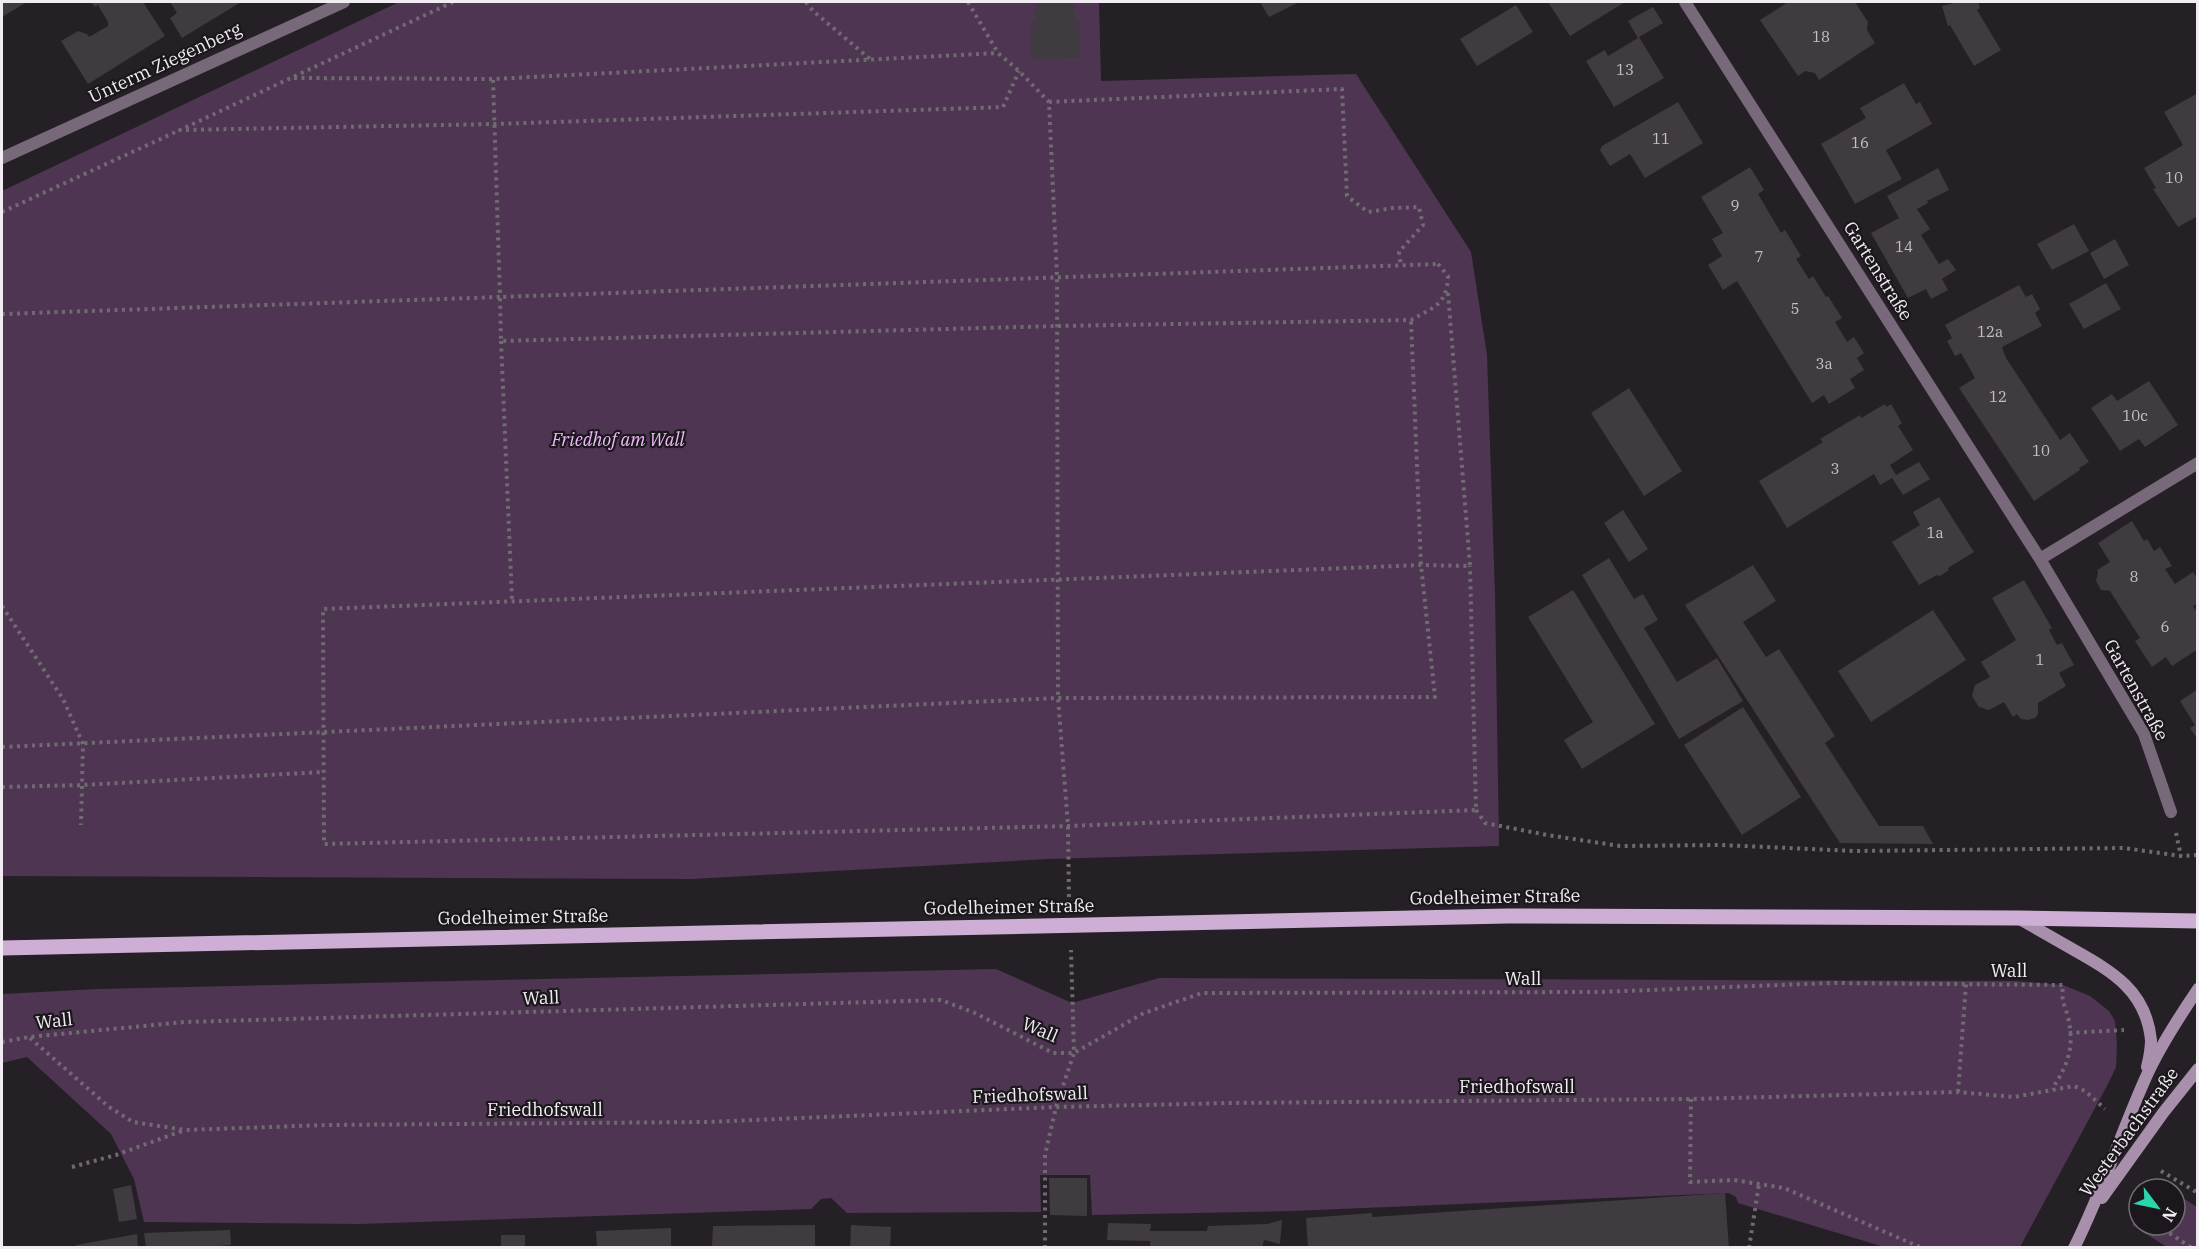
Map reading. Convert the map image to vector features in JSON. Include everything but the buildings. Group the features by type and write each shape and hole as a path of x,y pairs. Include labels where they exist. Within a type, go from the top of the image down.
{"main road":[{"name":"Godelheimer Straße","path":"2,948 1508,916 2198,921"},
{"name":"Westerbachstraße","path":"2018,918 2114,974 2136,999 2146,1018 2151,1042 2146,1077"},
{"name":"Westerbachstraße","path":"2073,1248 2090,1216 2146,1077 2175,1023 2198,989"},
{"name":"Westerbachstraße","path":"2090,1216 2163,1113 2198,1070"}],"street":[{"name":"Unterm Ziegenberg","path":"2,158 344,2"},
{"name":"Gartenstraße","path":"1685,2 2040,559 2144,734 2171,812"},
{"path":"2040,559 2198,463"}],"path":[{"path":"2,212 453,2"},
{"path":"806,2 813,11 871,60"},
{"path":"968,2 998,53 1049,102 1057,277 1058,698 1068,826 1068,874"},
{"path":"290,78 493,79 998,53"},
{"path":"180,130 495,124 1003,107 1019,71"},
{"path":"493,79 512,600"},
{"path":"1049,102 1342,89 1347,196 1368,212 1419,207 1423,225 1399,252 1401,266"},
{"path":"2,314 1438,264 1448,276 1470,566 1476,810 1485,823 1546,836 1620,846 1721,845 1855,851 2124,848 2181,856 2198,855"},
{"path":"501,341 1057,326 1411,320 1436,305 1448,292"},
{"path":"2,747 1058,698 1435,697 1421,566 1411,320"},
{"path":"1470,566 1059,578 323,609 324,844 1068,826 1476,810"},
{"path":"2,606 63,699 83,744 81,825"},
{"path":"2,787 324,772"},
{"path":"1045,1248 1045,1155 1056,1107 1074,1053 1072,978"},
{"name":"Wall","path":"2,1042 29,1037 185,1022 941,1000 975,1012 1053,1053 1074,1053 1144,1013 1202,993 1599,992 1831,983 2063,985 2061,1000 2068,1017 2069,1033"},
{"path":"1958,1092 1966,984"},
{"path":"2052,1089 2066,1068 2071,1049 2069,1033 2124,1030"},
{"name":"Friedhofswall","path":"29,1037 109,1107 133,1122 185,1130 326,1125 708,1122 1056,1107 1229,1103 1691,1099 1958,1092 2014,1097 2074,1086 2085,1090 2105,1109"},
{"path":"1691,1099 1690,1182 1734,1180 1784,1188 1922,1248"},
{"path":"72,1167 116,1155 185,1130"},
{"path":"2161,1171 2198,1193"},
{"path":"1749,1248 1759,1184"},
{"path":"2183,1245 2192,1248"}],"green space":[{"name":"Friedhof am Wall","path":"399,2 1099,2 1101,81 1356,74 1471,252 1487,355 1495,594 1499,846 1048,859 692,879 2,876 2,191"},
{"path":"996,969 1072,1003 1159,978 2015,981 2063,985 2090,996 2109,1011 2115,1021 2116,1067 2020,1247 1884,1247 1738,1203 1736,1197 1729,1193 1291,1211 1092,1215 1090,1175 1040,1175 1041,1212 847,1213 831,1198 821,1199 811,1209 360,1224 144,1222 134,1179 111,1134 27,1057 2,1063 2,994 98,989"},
{"path":"2187,1201 2197,1207 2197,1247 2167,1247 2151,1237 2187,1237"}]}
